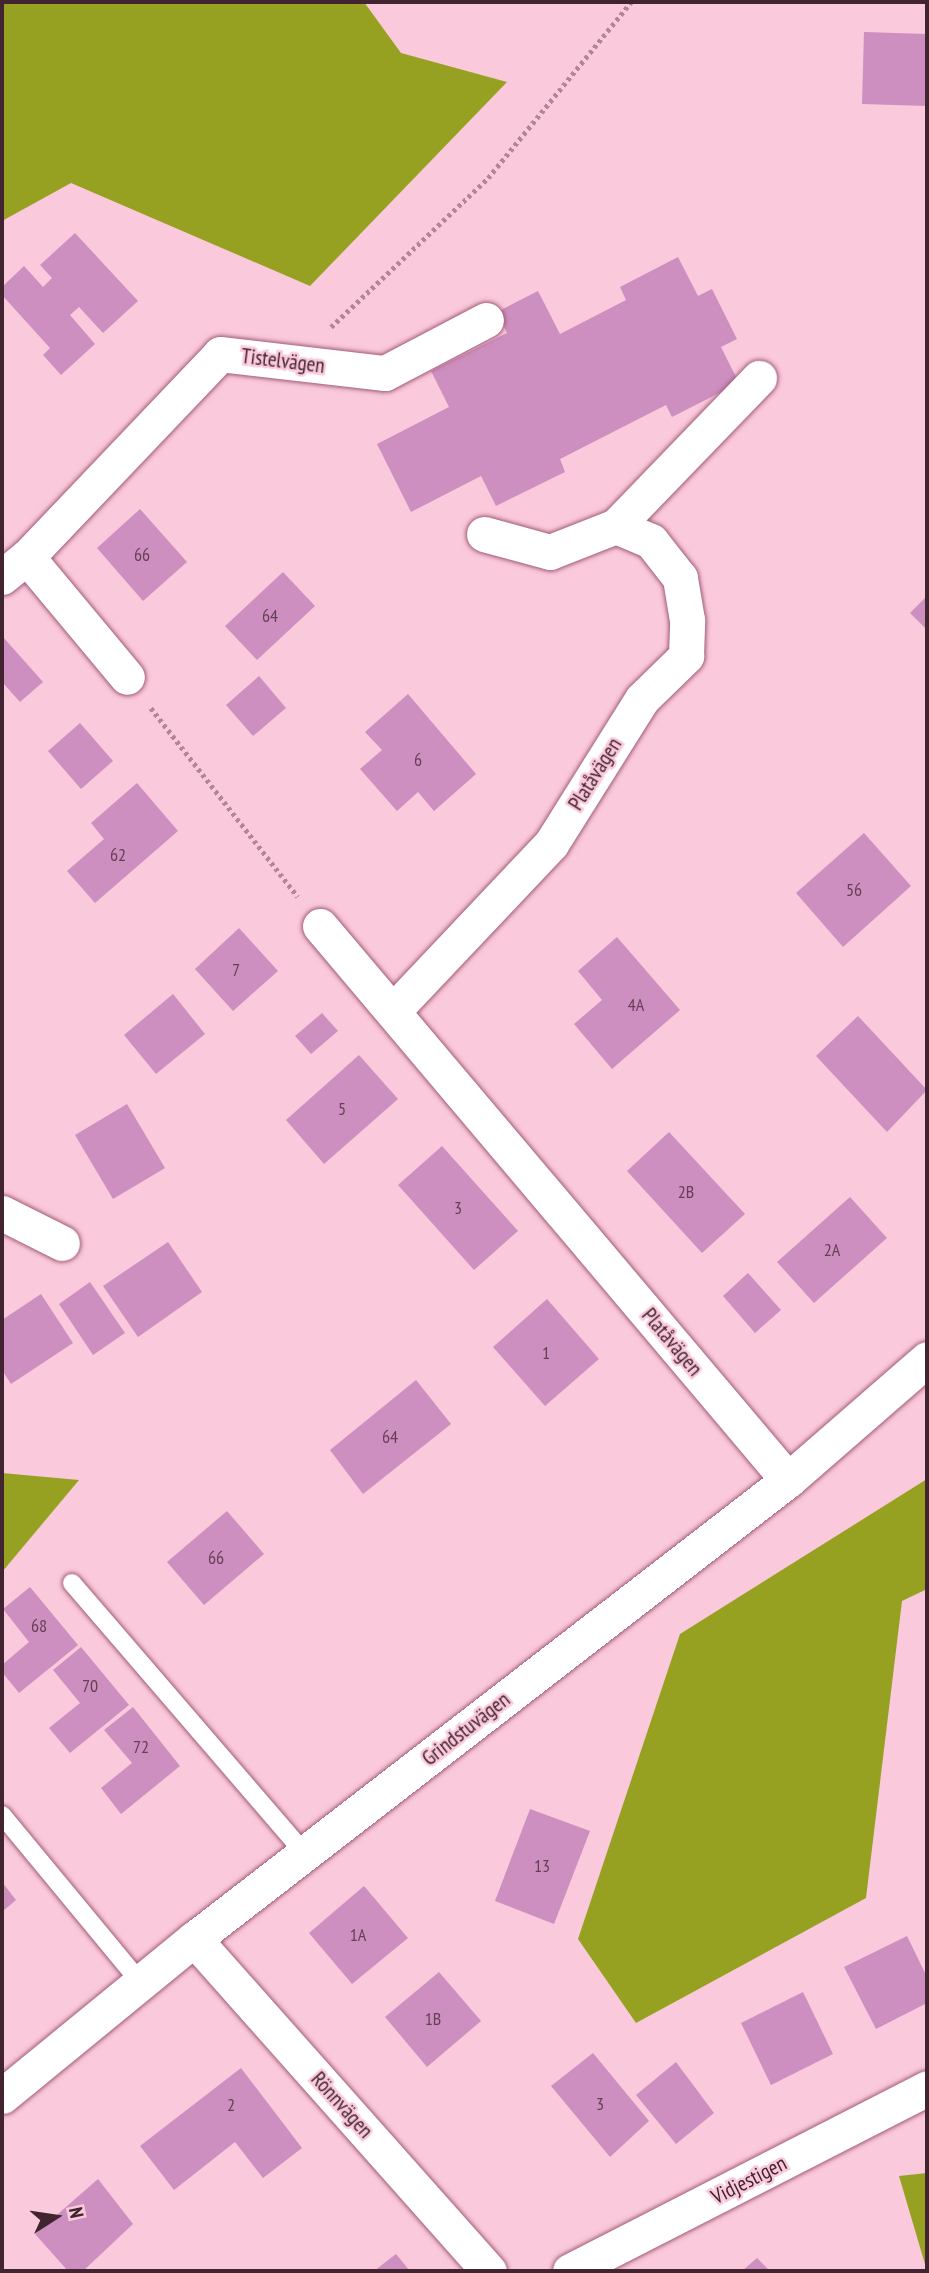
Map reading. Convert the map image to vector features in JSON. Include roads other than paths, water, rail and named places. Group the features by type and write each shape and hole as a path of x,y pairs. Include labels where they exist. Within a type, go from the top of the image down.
{"street":[{"name":"Tistelvägen","path":"127,677 15,567 220,354 385,373 486,320"},
{"path":"484,534 550,552 616,526 759,378"},
{"name":"Platåvägen","path":"393,1011 551,844 642,699 686,656 687,620 680,578 651,541 616,526"},
{"name":"Platåvägen","path":"320,926 788,1480"},
{"path":"2,1213 62,1243"},
{"name":"Grindstuvägen","path":"2,2096 194,1939 788,1480 927,1359"},
{"name":"Rönnvägen","path":"194,1939 489,2271"},
{"name":"Vidjestigen","path":"570,2271 927,2088"}],"lane":[{"path":"72,1583 304,1854"},
{"path":"2,1815 141,1983"}]}
